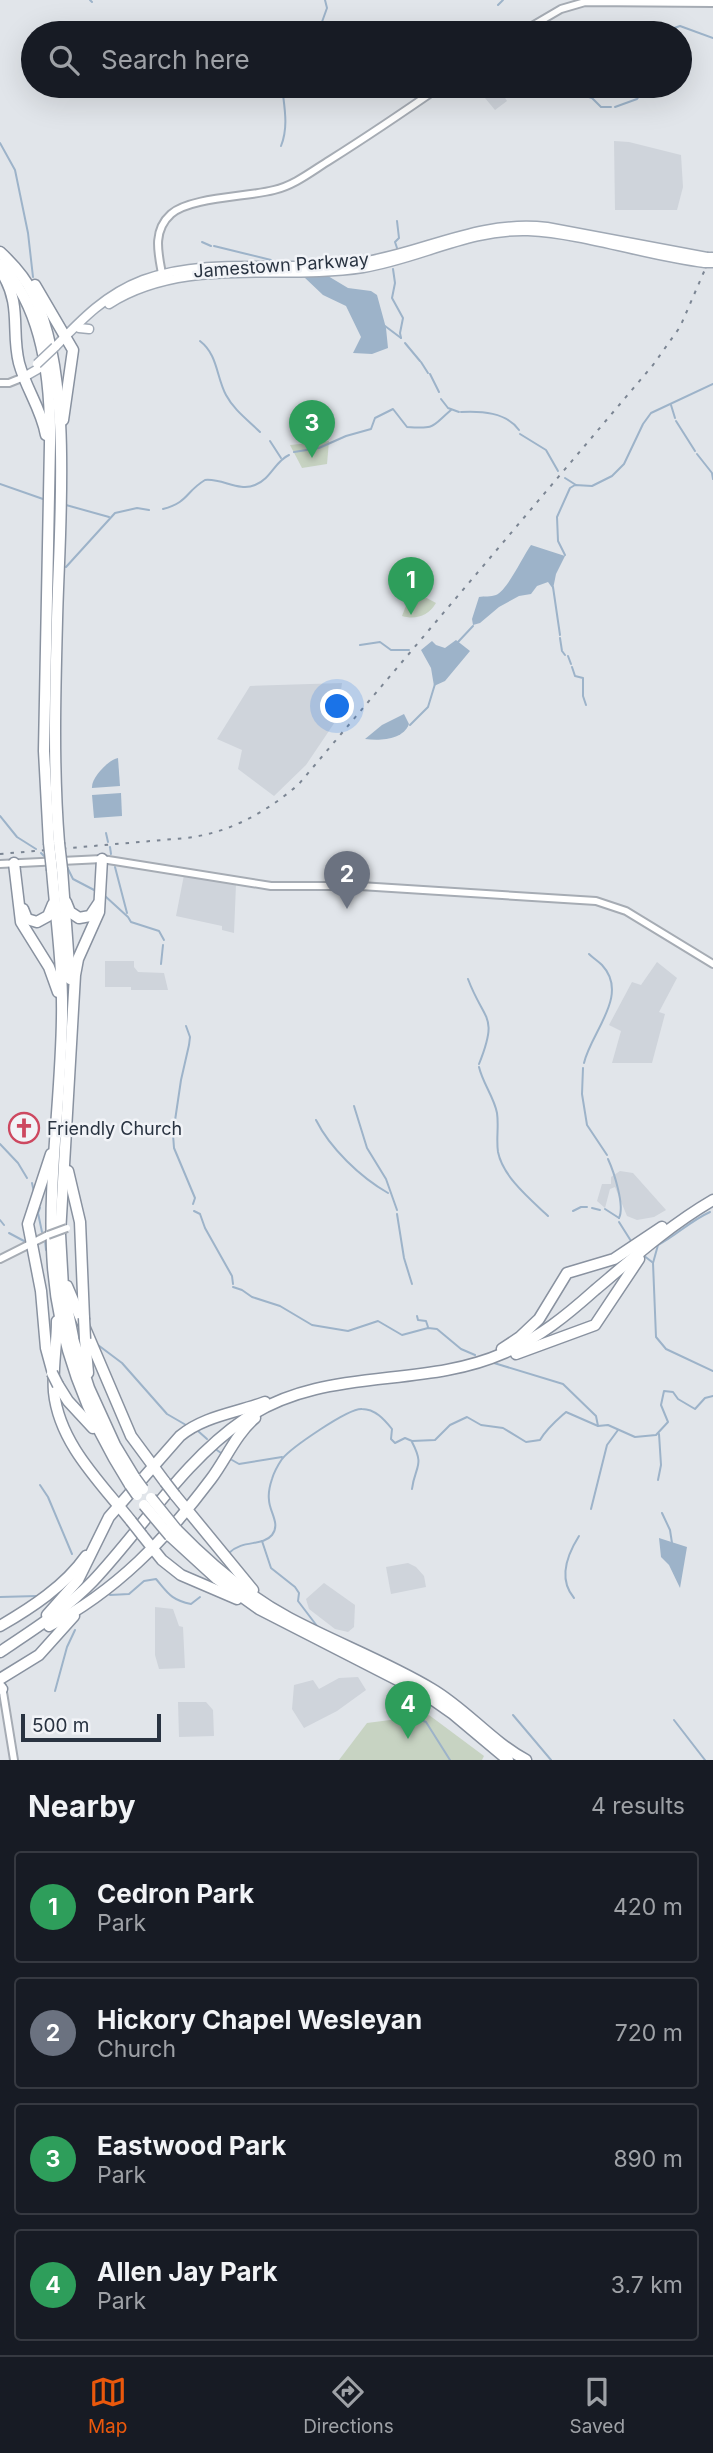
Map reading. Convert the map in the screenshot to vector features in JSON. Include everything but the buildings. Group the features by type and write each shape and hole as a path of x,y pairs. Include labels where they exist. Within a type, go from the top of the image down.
{"highway":[{"path":"0,251 27,275 72,348 60,455"},
{"path":"0,251 22,276 40,313 55,383 60,455 54,751 55,843"},
{"path":"0,264 25,297 37,334 49,404 44,751 72,1011"},
{"path":"0,270 9,284 15,304 18,357 41,417 50,465"},
{"path":"59,892 70,912 79,918 90,916 99,901 101,859"},
{"path":"101,859 101,904 78,959 72,1011 60,1248 63,1287 85,1379 133,1482"},
{"path":"16,863 22,906 27,919 37,922 48,916 59,892"},
{"path":"16,863 21,922 52,974 62,1018"},
{"path":"59,892 62,1018 53,1216 57,1324 54,1383 58,1413 67,1435 79,1456 153,1549 181,1575 260,1609 331,1648 423,1693 508,1760"},
{"path":"58,1112 48,1167 29,1217 28,1228 41,1291 46,1348 52,1373 68,1401 96,1432 173,1533 217,1579 260,1609"},
{"path":"66,1125 68,1174 80,1222 89,1377 104,1423"},
{"path":"499,1351 540,1319 567,1273 614,1259 713,1197"},
{"path":"595,1325 635,1262 663,1230"},
{"path":"0,1646 47,1615 88,1580 212,1439 239,1418 305,1386 456,1364 499,1351 534,1333 557,1317 663,1230"},
{"path":"478,1363 519,1346 545,1331 663,1230"},
{"path":"60,1248 65,1276 76,1308 131,1436 164,1482 245,1581 287,1616"},
{"path":"54,1268 59,1310 72,1365 92,1418 110,1453"},
{"path":"47,1615 78,1580 106,1522 189,1429 209,1419 330,1384 433,1373 521,1352 595,1325 600,1324 607,1328"},
{"path":"1,1682 39,1655 71,1619 153,1549 187,1510 250,1422 275,1401"},
{"path":"0,1653 82,1593 210,1447 243,1420 275,1401"},
{"path":"173,1533 225,1575 287,1616 436,1691 498,1742 526,1760"},
{"path":"1,1625 30,1608 71,1573 84,1560 98,1538"},
{"path":"0,1653 93,1600"}],"main road":[{"path":"539,21 557,10 585,2 713,4"},
{"path":"163,278 158,238 163,224 173,212 188,205 270,191 290,184 364,139 424,98"},
{"name":"Jamestown Parkway","path":"3,383 38,367 87,314 122,289 163,278 234,267 362,262 472,231 513,225 560,229 710,260"},
{"name":"Jamestown Parkway","path":"78,326 112,301 163,278"},
{"path":"78,326 89,329"},
{"path":"0,864 101,859 271,886 360,886 596,901 626,911 713,964"},
{"path":"0,1259 80,1222"},
{"path":"1,1682 14,1760"}],"shaded area":[{"path":"485,98 505,98 507,101 495,110"},
{"path":"614,141 681,155 683,187 677,210 615,210"},
{"path":"342,683 337,719 306,765 274,796 238,769 242,750 217,739 250,686"},
{"path":"184,875 236,884 234,933 222,930 222,926 176,916"},
{"path":"105,961 134,961 138,972 164,973 168,990 105,987"},
{"path":"657,962 677,978 659,1012 665,1014 652,1063 612,1063 621,1031 609,1025 632,982 641,985"},
{"path":"620,1171 633,1173 666,1210 654,1217 637,1220 627,1216 615,1187 610,1189 605,1208 597,1201 602,1184 611,1184 611,1177"},
{"path":"408,1563 424,1576 426,1587 391,1594 386,1567"},
{"path":"324,1583 355,1605 354,1627 348,1632 335,1629 309,1609 306,1599"},
{"path":"155,1607 173,1609 179,1626 183,1627 185,1668 159,1669 155,1655"},
{"path":"358,1677 366,1690 337,1711 304,1728 292,1709 294,1685 313,1680 319,1689 339,1678"},
{"path":"178,1702 206,1702 213,1710 214,1736 179,1737"}],"green space":[{"path":"329,441 327,464 302,468 290,445"},
{"path":"412,590 436,603 421,616 402,616"},
{"path":"429,1715 484,1756 482,1760 339,1760 367,1723"}],"water":[{"path":"328,276 348,288 371,291 377,295 386,328 388,348 372,354 353,353 361,337 346,306 323,295 304,277"},
{"path":"531,545 565,556 556,574 553,589 548,582 537,586 531,594 519,596 473,625 472,619 479,597 494,596 500,592"},
{"path":"456,640 470,651 445,681 434,686 431,668 421,650 432,641 445,648"},
{"path":"404,714 409,724 402,733 384,739 365,739 382,725"},
{"path":"118,758 120,786 92,788 94,779 101,770"},
{"path":"121,793 122,816 94,818 92,795"},
{"path":"659,1538 687,1547 680,1588 669,1565 661,1557"}],"waterway":[{"path":"322,21 327,8 325,0"},
{"path":"498,5 503,0"},
{"path":"692,30 713,38"},
{"path":"281,146 285,124 284,98"},
{"path":"592,98 601,107 611,107"},
{"path":"615,107 638,98"},
{"path":"0,143 15,170 28,233 33,277"},
{"path":"397,221 397,248"},
{"path":"202,242 211,246"},
{"path":"214,246 271,260"},
{"path":"393,269 395,283 392,298 403,318 401,338"},
{"path":"385,326 401,338"},
{"path":"200,341 214,359 229,400 260,432"},
{"path":"405,343 420,361"},
{"path":"421,362 428,373"},
{"path":"430,374 439,392"},
{"path":"565,555 558,541 557,517 570,488 575,485 592,486 612,476 624,464 651,413 713,384"},
{"path":"441,399 448,408 459,412"},
{"path":"671,405 675,418"},
{"path":"294,452 319,448 371,429 375,418 393,409 407,427 417,428 433,426 451,410"},
{"path":"461,412 500,416 519,430"},
{"path":"676,421 695,451"},
{"path":"520,434 546,450 558,471"},
{"path":"270,441 281,458"},
{"path":"697,454 712,473 713,479"},
{"path":"163,509 178,503 205,480 243,487 255,485 265,479 280,461 289,455"},
{"path":"565,478 576,485"},
{"path":"0,484 43,499"},
{"path":"66,505 109,517"},
{"path":"66,567 115,513 137,508 149,510"},
{"path":"553,587 560,635"},
{"path":"458,642 473,626"},
{"path":"560,638 565,655"},
{"path":"360,645 380,642 391,650 409,650"},
{"path":"568,656 571,664"},
{"path":"572,667 575,676 583,678 586,705"},
{"path":"410,725 428,707 435,684"},
{"path":"0,816 17,837 36,849"},
{"path":"106,833 108,842"},
{"path":"110,847 111,854"},
{"path":"41,853 44,856"},
{"path":"67,867 73,879 96,891"},
{"path":"115,867 127,913"},
{"path":"105,896 131,922 159,931 164,940"},
{"path":"161,964 163,945"},
{"path":"584,1063 606,1014 612,989 610,977 602,965 589,954"},
{"path":"468,979 489,1026 479,1064"},
{"path":"186,1026 190,1037 173,1134 174,1148 195,1198 193,1204"},
{"path":"479,1067 497,1113 497,1147 505,1170 518,1187 548,1216"},
{"path":"583,1068 582,1094 587,1125 607,1155"},
{"path":"354,1106 367,1148 386,1179 397,1210"},
{"path":"316,1120 329,1141 347,1161 388,1193"},
{"path":"0,1144 18,1163 27,1178"},
{"path":"608,1159 620,1197 619,1218"},
{"path":"32,1183 34,1192"},
{"path":"573,1211 587,1207"},
{"path":"40,1208 38,1213 42,1232"},
{"path":"592,1208 600,1210"},
{"path":"605,1209 619,1218"},
{"path":"194,1211 200,1214 232,1276 233,1284"},
{"path":"710,1212 658,1245 653,1263 656,1337 666,1349 713,1371"},
{"path":"397,1214 404,1258 412,1284"},
{"path":"0,1220 4,1225"},
{"path":"619,1222 631,1241"},
{"path":"9,1233 24,1241"},
{"path":"45,1240 46,1250"},
{"path":"643,1255 652,1262"},
{"path":"233,1287 252,1297 280,1306 312,1325 348,1331 378,1321 402,1335 428,1328 437,1329 461,1349 475,1355"},
{"path":"417,1316 418,1320 426,1321 428,1327"},
{"path":"98,1345 122,1363 167,1414 186,1425"},
{"path":"494,1363 563,1384 596,1416 598,1426"},
{"path":"229,1553 240,1546 263,1541 272,1535 275,1522 269,1504 269,1492 282,1459 296,1446 355,1410 367,1409 379,1415 392,1429 391,1439 395,1443 405,1438 412,1441 435,1440 450,1425 467,1417 481,1425 503,1428 526,1442 540,1440 566,1412 598,1426 608,1425 635,1437 656,1435 668,1422 661,1405 664,1391 673,1392 678,1399 695,1409 705,1398 713,1396"},
{"path":"591,1509 607,1445 618,1430"},
{"path":"198,1431 207,1439"},
{"path":"658,1480 661,1465 659,1434"},
{"path":"412,1442 419,1462 412,1489"},
{"path":"214,1448 221,1453"},
{"path":"232,1460 239,1464 282,1457"},
{"path":"40,1485 48,1497 72,1554"},
{"path":"662,1513 670,1530 672,1543"},
{"path":"574,1598 569,1591 565,1575 571,1551 579,1536"},
{"path":"262,1541 271,1568 295,1587 299,1593 298,1601 317,1626"},
{"path":"110,1595 129,1594 144,1581 156,1579 170,1595 179,1600 191,1604 200,1597"},
{"path":"0,1597 37,1596"},
{"path":"55,1691 67,1647 75,1630"},
{"path":"513,1715 551,1760"},
{"path":"399,1720 419,1719 426,1722 450,1760"},
{"path":"674,1720 705,1760"}],"railway":[{"path":"0,854 186,838 217,832 259,813 298,785 653,365 680,327 713,251"}],"place":[{"name":"Eastwood Park","path":"312,458"},
{"name":"Cedron Park","path":"411,615"},
{"name":"Hickory Chapel Wesleyan","path":"347,909"},
{"name":"Friendly Church","path":"24,1128"},
{"name":"Allen Jay Park","path":"408,1739"}]}
